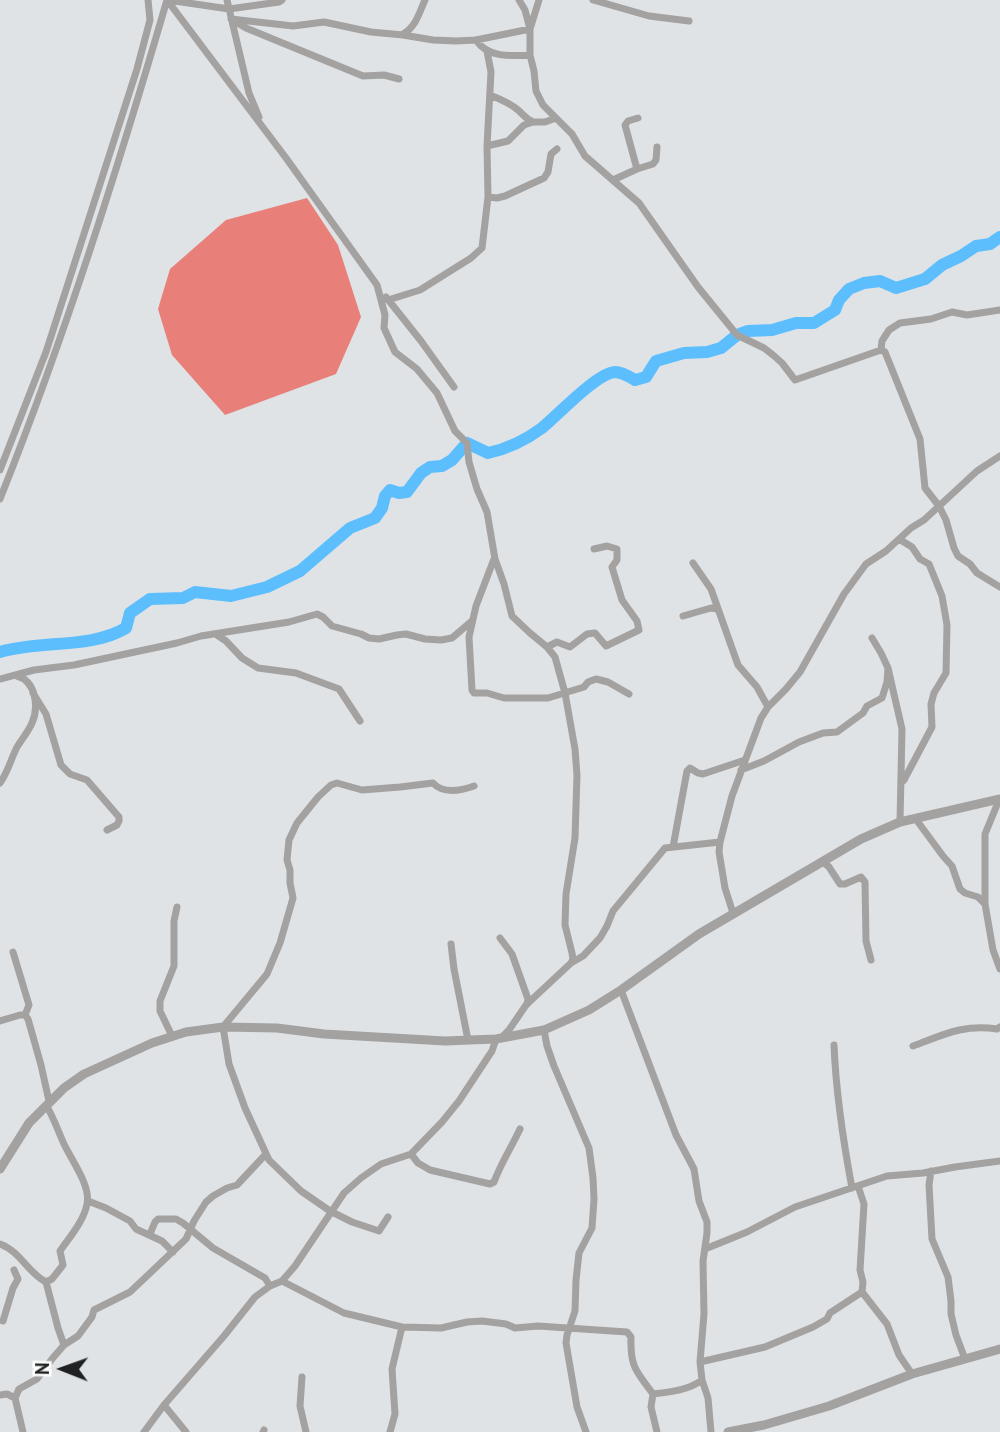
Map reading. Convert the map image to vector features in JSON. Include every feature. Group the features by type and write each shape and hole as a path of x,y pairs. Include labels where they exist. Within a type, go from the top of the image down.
{"street":[{"path":"0,470 46,352 137,69 150,20 148,0"},
{"path":"168,0 229,9 282,0"},
{"path":"168,0 454,387"},
{"path":"0,499 26,434 88,258 168,0"},
{"path":"227,0 249,93 263,127"},
{"path":"403,35 416,23 425,0"},
{"path":"519,0 530,29 530,55 536,92 544,105 572,134 585,156 639,203 698,287 737,335 764,348 782,362 795,380 881,350"},
{"path":"530,29 539,0"},
{"path":"593,0 649,16 689,21"},
{"path":"231,19 293,26 324,22 371,33 456,41 476,40 530,29"},
{"path":"231,19 246,28 363,76 384,75 399,79"},
{"path":"476,40 487,51 504,56 530,55"},
{"path":"388,300 420,290 471,258 480,251 483,244 488,197 487,146 491,72 487,51"},
{"path":"490,95 510,104 533,122"},
{"path":"487,146 508,141 524,125 556,118"},
{"path":"637,169 625,125 638,118"},
{"path":"613,180 653,164 657,147"},
{"path":"488,197 505,196 544,178 548,172 551,154 557,149"},
{"path":"377,285 385,315 384,328 395,352 417,369 437,393 454,431 467,443 469,461 487,512 495,559 512,616 547,647 559,667 575,750 577,775 575,838 566,894 565,925 573,959 571,963"},
{"path":"881,350 882,341 889,330 900,323 952,312 967,315 1000,310"},
{"path":"881,350 885,352 920,439 925,488 946,520 951,542 958,556 981,576 1000,587"},
{"path":"733,913 724,888 720,842 732,796 761,718 800,672 844,594 866,564 924,520 977,471 1000,456"},
{"path":"899,539 912,547 920,559 929,564 942,596 947,625 946,673 931,704 932,727 901,783"},
{"path":"547,647 557,642 570,647 587,634 595,634 606,646 639,630 637,621 622,600 612,568 617,560 617,549 607,546 594,549"},
{"path":"495,559 472,621 468,648 474,693 487,693 504,698 548,698 584,687 588,681 596,679 608,682 629,694"},
{"path":"693,564 711,589 738,665 757,687 768,707"},
{"path":"683,616 711,607 717,609"},
{"path":"0,679 216,634 289,622 317,614 332,626 369,639 406,634 441,640 452,638 472,621"},
{"path":"216,634 258,668 296,673 339,689 360,721"},
{"path":"872,638 887,668 902,729 900,822"},
{"path":"741,770 799,742 823,733 837,732 863,713 867,706 882,698 887,682 887,668"},
{"path":"0,783 35,714 36,702 29,682 24,677 17,676"},
{"path":"33,693 46,714 61,765 71,774 87,780 118,817 117,825 107,830"},
{"path":"673,847 687,771 690,768 703,774 746,760"},
{"path":"388,1217 381,1230 376,1231 330,1211 301,1191 265,1155 229,1064 223,1027 267,974 280,943 293,898 287,860 289,840 297,823 318,797 337,783 362,789 433,783 446,790 463,790 474,786"},
{"path":"0,1170 3,1155 29,1123 64,1088 84,1074 139,1048 186,1032 223,1027 277,1028 395,1039 468,1040 544,1030 589,1010 733,913 861,839 900,822 999,799"},
{"path":"999,799 985,834 985,904 993,950 1000,969"},
{"path":"915,818 952,866 960,889 978,897 985,904"},
{"path":"144,1432 255,1297 270,1286 282,1282 344,1193 381,1164 411,1154 442,1122 499,1038 509,1030 526,1005 600,938 613,911 665,848 720,842"},
{"path":"823,862 840,884 861,877 865,882 866,942 872,960"},
{"path":"172,1036 160,1011 160,1001 174,965 174,921 177,907"},
{"path":"500,938 512,954 528,999 526,1005"},
{"path":"451,944 468,1040"},
{"path":"13,952 29,1005 25,1015 32,1029 48,1103 87,1191 88,1201 82,1217 60,1251 63,1265 46,1282"},
{"path":"621,990 676,1135 694,1169 699,1201 707,1222 700,1362 708,1398 711,1432"},
{"path":"0,1021 25,1015"},
{"path":"912,1046 960,1029 1000,1027"},
{"path":"544,1030 554,1066 589,1148 593,1178 592,1228 579,1253 575,1311 566,1343 577,1408 586,1432"},
{"path":"834,1045 842,1136 855,1187 864,1204 860,1270 862,1292 887,1324 899,1355 912,1374"},
{"path":"411,1154 418,1163 430,1170 490,1184 494,1182 500,1163 509,1152 520,1129"},
{"path":"23,1432 15,1398 19,1389 37,1379 64,1345 78,1336 94,1310 130,1292 173,1252 186,1239 206,1202 227,1188 237,1185 265,1155"},
{"path":"705,1249 747,1232 795,1207 887,1176 1000,1161"},
{"path":"931,1171 929,1185 932,1239 948,1277 951,1314 965,1359"},
{"path":"88,1201 121,1215 136,1229 162,1241 173,1252"},
{"path":"150,1234 158,1219 176,1220 213,1248 265,1278 270,1286"},
{"path":"0,1244 8,1247 23,1260 36,1278 46,1282"},
{"path":"4,1322 18,1279 14,1270"},
{"path":"46,1282 64,1345"},
{"path":"282,1282 344,1312 402,1327 441,1328 482,1321 515,1328 527,1326 627,1332 631,1337 632,1364 653,1394 651,1407 657,1432"},
{"path":"700,1362 765,1347 813,1327 862,1292"},
{"path":"390,1432 395,1414 392,1369 402,1327"},
{"path":"728,1432 764,1425 830,1406 912,1374 1000,1349"},
{"path":"302,1377 300,1406 306,1432"},
{"path":"653,1394 693,1387 702,1380"},
{"path":"0,1395 7,1394 15,1398"},
{"path":"164,1405 186,1432"}],"shaded area":[{"path":"307,198 338,245 361,317 336,374 225,415 172,355 158,309 170,269 226,220"}],"waterway":[{"path":"0,652 15,648 81,642 112,635 126,628 130,613 150,599 183,598 195,592 231,596 267,587 300,571 350,528 375,518 390,490 407,492 421,473 452,460 467,443 488,453 523,440 542,428 588,387 607,374 618,372 635,380 646,377 656,361 684,353 721,348 737,335 748,331 772,330 796,323 814,323 835,310 839,300 849,289 880,281 896,288 925,279 942,265 976,246 990,244 1000,237"}]}
